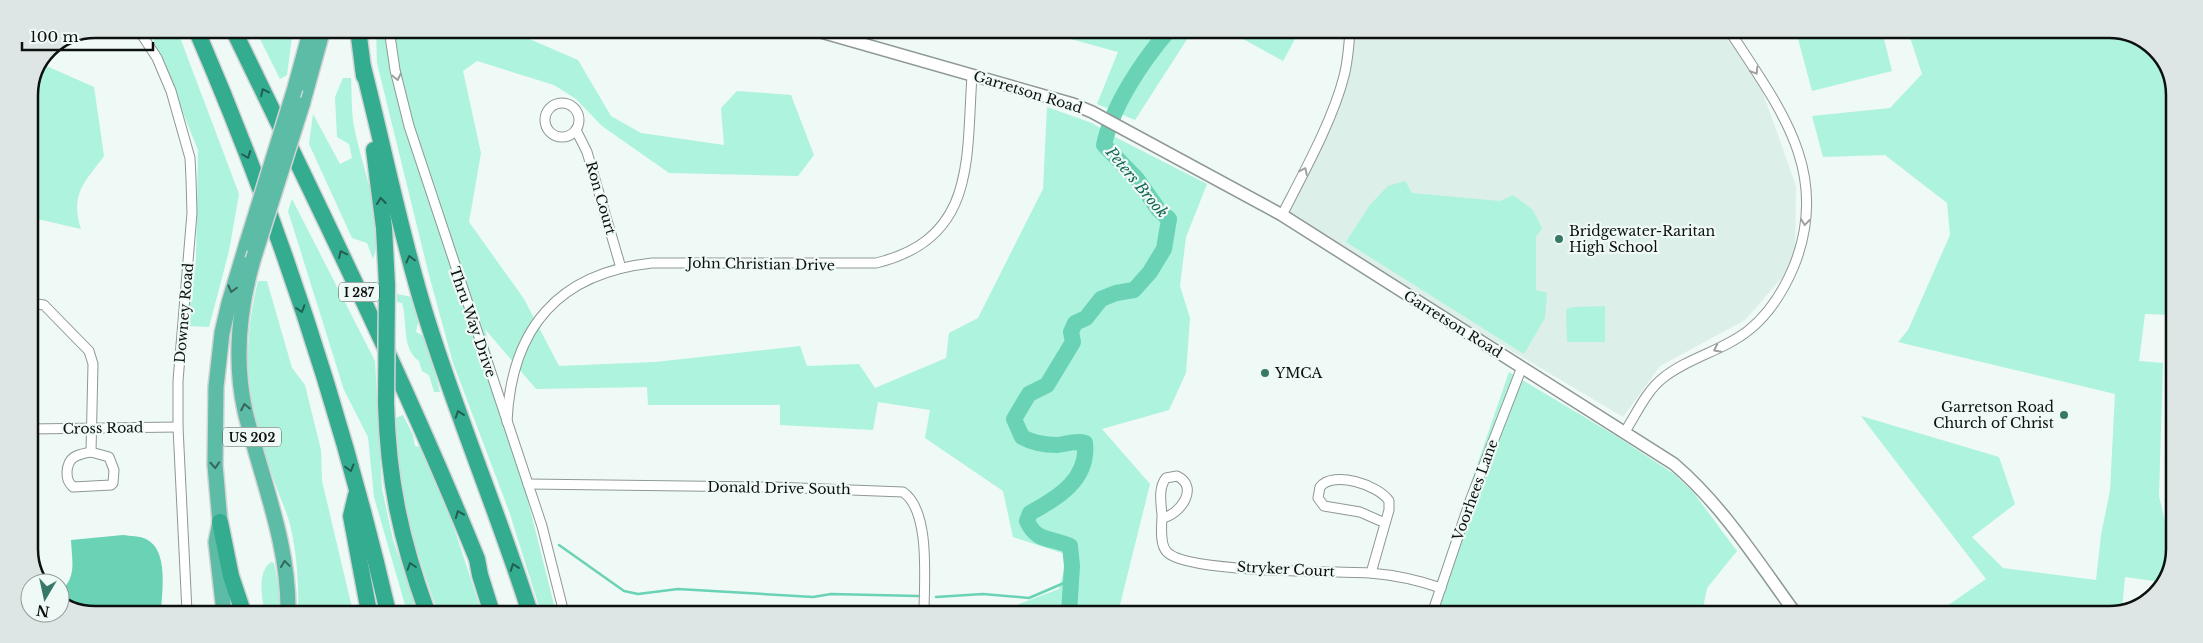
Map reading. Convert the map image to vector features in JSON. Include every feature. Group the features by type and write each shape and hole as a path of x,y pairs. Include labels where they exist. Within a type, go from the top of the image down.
{"highway":[{"path":"199,37 234,121 290,274 323,375 357,493 386,606"},
{"name":"I 287","path":"238,37 426,435 477,559 490,606"},
{"name":"US 202","path":"223,606 216,542 220,522 214,455 216,387 224,325 246,242 295,88 309,37"},
{"name":"US 202","path":"288,606 284,552 245,411 238,356 241,311 253,260 302,105 321,37"},
{"path":"359,37 384,228 387,285 386,403 389,466 397,513 409,560 424,606"},
{"path":"363,67 424,311 466,437 527,606"},
{"path":"357,493 351,516 368,606"},
{"path":"220,522 231,576 241,606"},
{"name":"I 287","path":"477,559 487,572 500,606"}],"street":[{"name":"Downey Road","path":"143,37 157,58 171,91 190,158 192,214 178,381 178,427 188,606"},
{"name":"Thru Way Drive","path":"391,37 395,70 409,126 542,526 562,606"},
{"name":"Garretson Road","path":"838,37 1073,104 1131,132 1282,215 1674,464 1698,486 1723,515 1790,606"},
{"path":"1282,215 1306,168 1341,88 1347,64 1349,37"},
{"path":"1624,433 1662,379 1736,339 1760,321 1782,292 1800,250 1807,197 1802,163 1797,145 1778,106 1734,37"},
{"name":"John Christian Drive","path":"507,422 508,398 512,375 524,344 540,318 552,305 579,284 608,271 652,263 848,265 876,263 896,259 924,243 948,218 962,188 972,76"},
{"name":"Ron Court","path":"576,130 587,152 620,268"},
{"path":"37,304 44,305 89,351 93,364 90,427 91,452"},
{"name":"Voorhees Lane","path":"1435,606 1470,501 1522,368"},
{"name":"Cross Road","path":"38,429 178,427"},
{"path":"91,452 109,457 114,470 113,483 111,485 73,487 67,478 68,464 74,456 91,452"},
{"name":"Stryker Court","path":"1162,518 1174,514 1185,499 1187,487 1183,479 1177,476 1169,476 1162,484 1162,518 1164,549 1174,557 1208,565 1244,568 1371,573 1410,578 1441,588"},
{"path":"1371,573 1385,523 1389,501 1385,495 1372,488 1338,479 1327,481 1320,487 1318,498 1324,506 1360,512 1385,523"},
{"name":"Donald Drive South","path":"528,484 773,487 904,492 913,501 922,526 924,606"}],"shaded area":[{"path":"152,37 179,37 239,194 229,251 209,327 187,326 196,260 198,150"},
{"path":"259,37 292,37 287,75 280,79"},
{"path":"376,37 525,37 578,60 611,116 641,133 724,145 721,108 737,91 791,95 814,155 798,176 669,173 602,126 576,99 554,85 477,61 463,71 481,153 469,222 524,299 559,366 655,362 800,346 807,366 859,364 875,388 946,358 949,333 978,318 1043,189 1047,107 1092,123 1115,137 1207,184 1186,237 1180,286 1190,318 1186,373 1169,410 1102,429 1150,484 1120,606 1018,606 1019,604 1059,589 1068,555 1013,537 1003,491 925,438 930,410 878,402 873,430 780,425 780,405 648,405 647,387 536,389 485,329 554,606 539,606 509,511 453,363 428,271 377,63"},
{"path":"1063,37 1188,37 1135,120 1097,104 1118,52"},
{"path":"1240,37 1296,37 1283,61"},
{"name":"Bridgewater-Raritan High School","path":"1351,37 1730,37 1755,71 1796,186 1795,263 1745,320 1660,366 1623,417 1282,215 1347,64"},
{"path":"1798,37 1884,37 1892,71 1812,91"},
{"path":"1910,37 2109,37 2123,39 2134,43 2149,54 2158,66 2162,76 2165,91 2165,315 2145,314 2139,361 2163,363 2159,496 2166,526 2166,549 2164,563 2155,581 2125,577 2123,603 2109,606 1947,606 1986,579 1861,416 1999,457 2015,504 1972,537 2003,568 2096,580 2101,535 2110,491 2115,394 1898,342 1908,330 1950,235 1947,203 1885,155 1823,157 1812,116 1890,108 1922,74"},
{"path":"46,66 94,87 104,156 85,182 78,198 77,207 81,229 37,219 37,94"},
{"path":"343,78 351,78 354,125 375,213 377,230 373,259 367,243 352,238 309,144 313,114 340,164 352,158 349,144 337,137 335,97"},
{"path":"1405,181 1412,193 1500,201 1513,195 1533,210 1542,228 1536,237 1536,290 1547,293 1545,318 1524,354 1346,242 1370,205 1388,186"},
{"path":"292,199 375,361 382,489 393,540 416,606 405,606 374,497 368,437 344,390 288,211"},
{"path":"258,281 267,281 292,368 305,385 321,450 322,481 352,606 298,606 297,570 291,529 263,448 250,393 248,345"},
{"path":"397,294 412,297 419,317 416,332 426,337 440,392 434,392 429,375 422,371 419,361 413,356 407,342 404,310 402,303 397,302"},
{"path":"1605,306 1605,342 1567,342 1566,309"},
{"path":"1509,372 1616,436 1674,474 1693,492 1737,551 1707,588 1703,606 1429,606"},
{"path":"403,415 413,435 415,446 421,447 451,519 480,606 436,606 408,517 398,468 395,418"},
{"path":"123,535 146,539 153,544 161,562 163,583 161,606 94,606 73,601 70,600 71,540"},
{"path":"271,562 274,563 279,588 280,606 263,606 262,579 266,567"}],"waterway":[{"name":"Peters Brook","path":"1069,606 1072,566 1070,546 1040,536 1035,533 1027,521 1030,513 1061,494 1077,477 1085,456 1085,443 1074,442 1052,445 1030,441 1022,437 1014,419 1029,394 1047,385 1073,342 1071,332 1075,323 1086,318 1101,299 1116,293 1134,290 1150,272 1164,249 1169,219 1158,209 1137,179 1104,145 1121,99 1139,69 1163,37"},
{"path":"559,545 624,591 638,594 678,589 813,597 831,594 918,596"},
{"path":"936,597 983,594 1029,598 1071,580"}],"place":[{"name":"Bridgewater-Raritan High School","path":"1559,239"},
{"name":"YMCA","path":"1265,373"},
{"name":"Garretson Road Church of Christ","path":"2064,415"}]}
